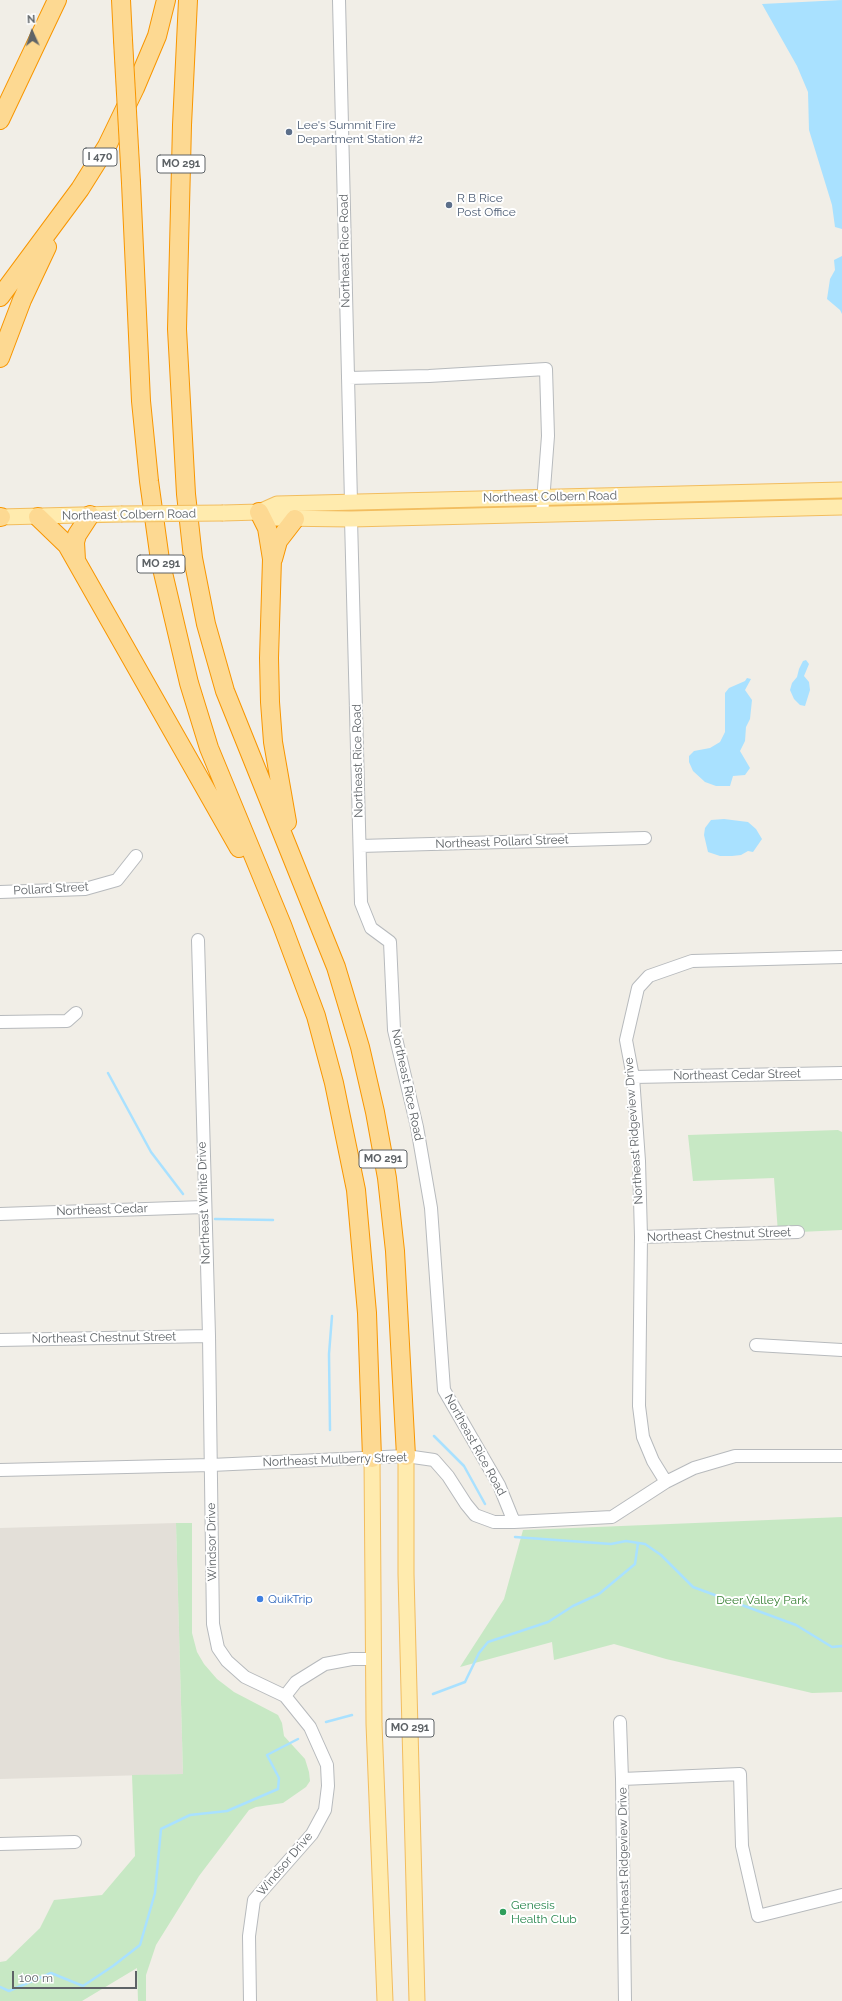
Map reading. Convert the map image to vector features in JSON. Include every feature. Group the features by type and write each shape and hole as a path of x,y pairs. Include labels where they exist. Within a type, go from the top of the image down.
{"highway":[{"path":"0,120 57,0"},
{"name":"MO 291","path":"121,0 141,400 149,481 160,560 189,683 209,748 282,925 316,1016 334,1082 356,1190 367,1313 372,1458"},
{"name":"I 470","path":"0,297 80,189 107,146 158,36 166,0"},
{"name":"MO 291","path":"188,0 182,125 177,329 186,494 193,558 206,624 225,691 336,967 360,1047 375,1112 387,1178 395,1251 406,1456"},
{"path":"0,358 22,300 46,249 80,189"},
{"path":"259,512 267,528 272,559 269,658 273,742 284,809 299,873"},
{"path":"76,561 75,542 77,534 90,515"},
{"path":"38,517 67,544 282,925"},
{"path":"272,559 278,541 295,519"}],"main road":[{"name":"Northeast Colbern Road","path":"259,512 277,504 842,490"},
{"path":"351,519 363,507 372,502"},
{"name":"Northeast Colbern Road","path":"0,517 259,512 275,518 351,519 842,507"},
{"name":"MO 291","path":"406,1456 406,1574 417,2001"},
{"name":"MO 291","path":"372,1458 373,1659 385,2001"}],"street":[{"name":"Northeast Rice Road","path":"339,0 351,502"},
{"path":"348,378 429,376 546,369 548,436 542,515"},
{"name":"Northeast Rice Road","path":"351,519 362,903 372,928 390,942 394,1030 417,1127 431,1208 444,1390 499,1485 514,1522"},
{"name":"Northeast Pollard Street","path":"360,846 645,838"},
{"name":"Pollard Street","path":"0,892 85,889 117,880 136,856"},
{"name":"Northeast White Drive","path":"198,940 211,1465"},
{"name":"Northeast Ridgeview Drive","path":"666,1482 653,1461 643,1436 639,1406 639,1160 632,1077 626,1040 638,988 649,976 692,961 842,957"},
{"path":"0,1022 67,1021 76,1012"},
{"name":"Northeast Cedar Street","path":"632,1077 842,1073"},
{"name":"Northeast Cedar","path":"0,1214 204,1207"},
{"name":"Northeast Chestnut Street","path":"640,1237 798,1232"},
{"name":"Northeast Chestnut Street","path":"0,1340 209,1336"},
{"path":"756,1345 842,1350"},
{"name":"Northeast Mulberry Street","path":"0,1470 211,1465 406,1456 434,1460 448,1476 475,1515 494,1522 514,1522 612,1517 666,1482 694,1468 735,1456 842,1456"},
{"name":"Windsor Drive","path":"211,1465 213,1624 218,1648 227,1661 245,1677 285,1696 310,1727 327,1765 327,1794 325,1810 312,1834 254,1900 249,1936 250,2001"},
{"path":"285,1696 296,1682 325,1664 352,1659 373,1659"},
{"name":"Northeast Ridgeview Drive","path":"620,1722 626,2001"},
{"path":"622,1778 740,1774 742,1846 758,1916 842,1895"},
{"path":"0,1844 75,1842"}],"shaded area":[{"path":"176,1523 183,1774 0,1779 0,1528"}],"green space":[{"path":"838,1130 842,1132 842,1230 778,1233 774,1178 693,1181 688,1135"},
{"name":"Deer Valley Park","path":"842,1517 842,1692 812,1693 666,1659 614,1644 554,1660 552,1642 460,1667 504,1599 523,1530"},
{"path":"176,1523 192,1523 192,1633 197,1652 204,1664 217,1679 234,1692 278,1715 282,1723 284,1736 305,1759 310,1781 306,1787 283,1803 256,1807 249,1810 199,1876 156,1945 146,1975 146,2001 138,2001 137,1968 82,2001 0,2001 0,1962 6,1961 40,1928 54,1900 102,1895 135,1856 132,1775 183,1774"}],"water":[{"path":"842,0 842,229 835,227 832,205 809,130 808,92 797,66 762,4"},
{"path":"842,256 842,314 840,310 827,299 830,279 835,270 834,260"},
{"path":"806,660 809,664 804,676 809,682 810,690 805,706 800,705 794,699 790,690 803,661"},
{"path":"747,678 751,679 745,690 752,700 750,719 746,727 745,741 740,751 750,768 745,775 733,776 730,786 716,786 705,782 693,771 689,762 689,756 694,751 710,748 720,742 725,732 725,693 729,688 745,681"},
{"path":"724,819 748,822 756,829 762,839 753,852 748,851 741,855 720,856 708,852 704,835 705,828 711,820"}],"waterway":[{"path":"108,1073 151,1152 183,1194"},
{"path":"215,1219 273,1220"},
{"path":"330,1430 329,1354 332,1316"},
{"path":"434,1436 464,1466 485,1504"},
{"path":"515,1537 611,1544 626,1541 645,1544 661,1555 693,1587 796,1625 832,1647 842,1646"},
{"path":"433,1694 465,1682 479,1653 488,1642 548,1622 573,1606 599,1594 635,1564 638,1543"},
{"path":"326,1722 352,1715"},
{"path":"0,1987 9,1991 51,1973 83,1986 113,1966 140,1945 155,1893 161,1829 190,1815 227,1811 278,1789 279,1778 267,1755 298,1739"}],"place":[{"name":"Lee's Summit Fire Department Station #2","path":"289,132"},
{"name":"R B Rice Post Office","path":"449,205"},
{"name":"QuikTrip","path":"260,1599"},
{"name":"Genesis Health Club","path":"503,1912"}]}
